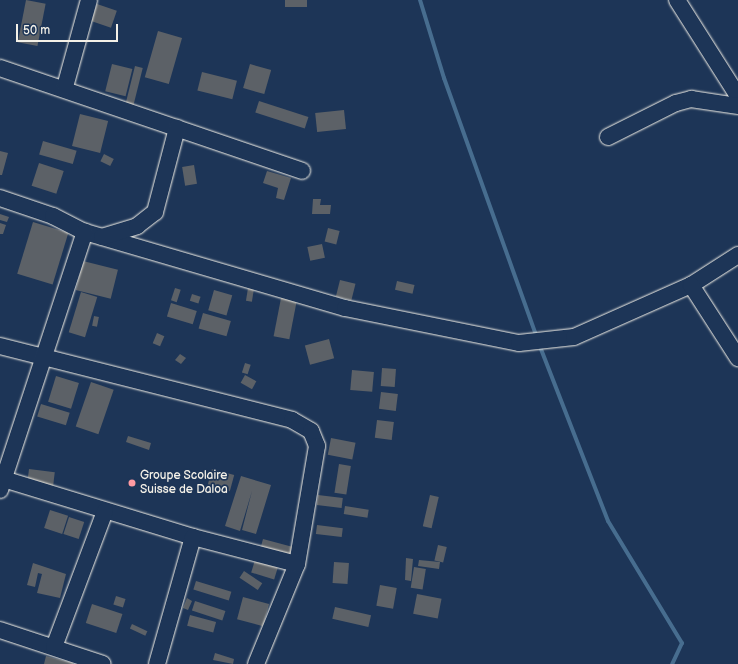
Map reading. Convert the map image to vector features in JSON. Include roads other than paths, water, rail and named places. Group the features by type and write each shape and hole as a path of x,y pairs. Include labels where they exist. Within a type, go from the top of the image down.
{"street":[{"path":"65,87 89,0"},
{"path":"677,0 738,96"},
{"path":"0,68 65,87 177,128 302,171"},
{"path":"608,137 676,103 691,99 738,106"},
{"path":"102,237 137,226 155,212 177,128"},
{"path":"0,198 53,216 85,232 345,308 519,343 574,337 691,285 738,255"},
{"path":"85,232 1,482 193,537 297,564"},
{"path":"691,285 738,358"},
{"path":"0,346 42,358 292,420 311,431 317,446 297,564 256,664"},
{"path":"54,647 105,511"},
{"path":"157,664 193,537"},
{"path":"0,630 103,664"}],"waterway":[{"path":"420,0 444,78 537,338"},
{"path":"539,344 608,521 682,643 672,664"}],"place":[{"name":"Groupe Scolaire Suisse de Daloa","path":"132,483"}]}
